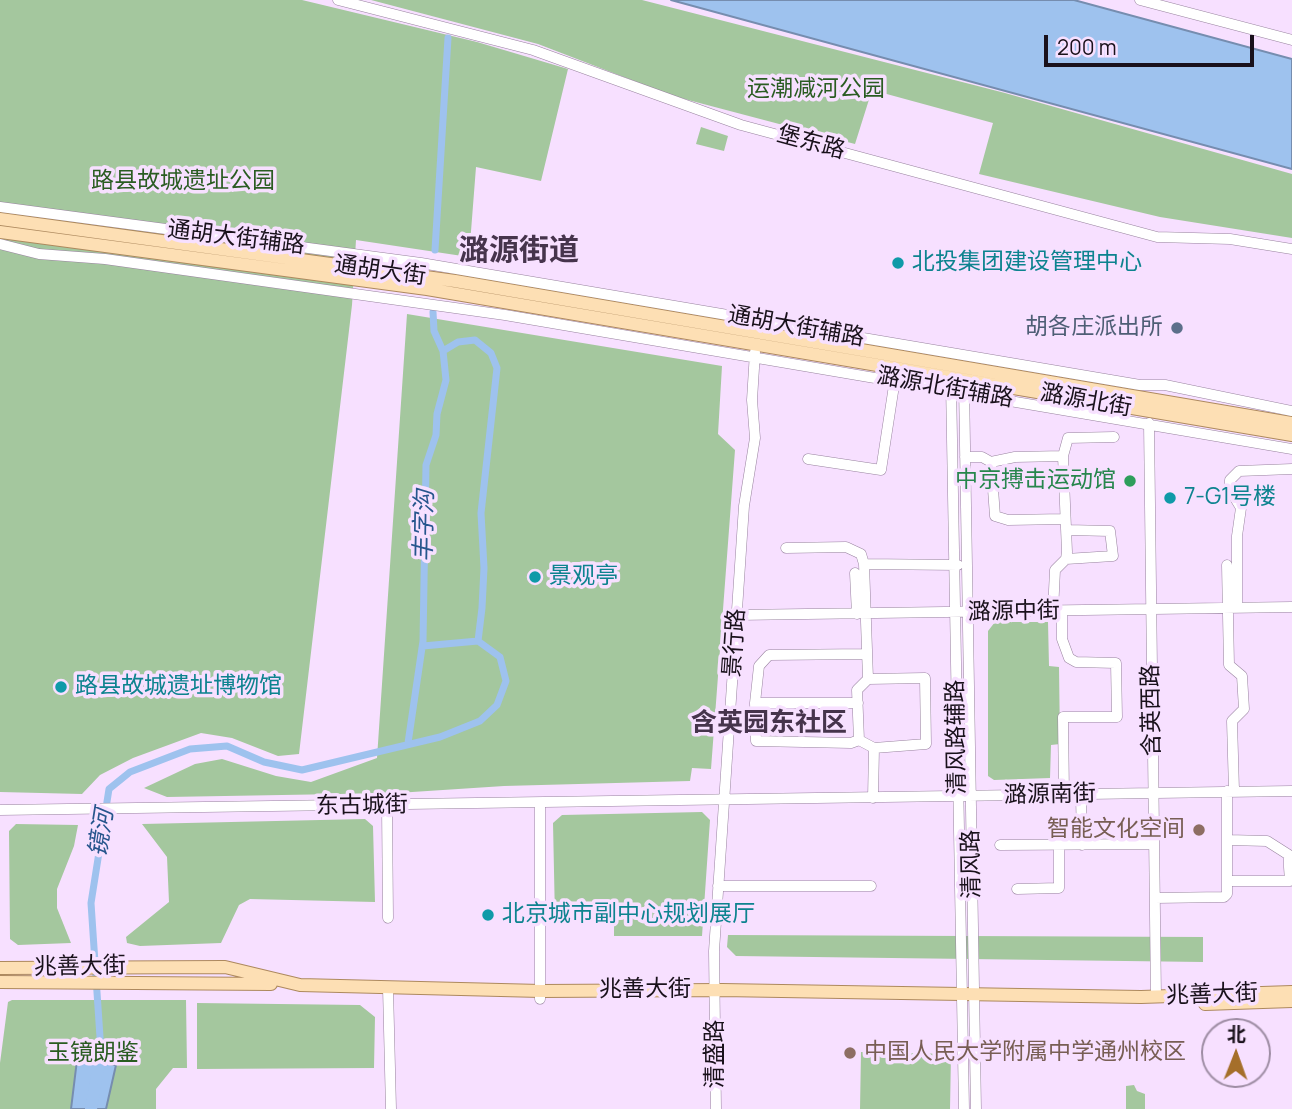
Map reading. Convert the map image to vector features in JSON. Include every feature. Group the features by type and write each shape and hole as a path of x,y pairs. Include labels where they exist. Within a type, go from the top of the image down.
{"main road":[{"name":"通胡大街","path":"0,219 444,280 883,354"},
{"name":"通胡大街","path":"0,232 427,289 755,350 883,354"},
{"name":"潞源北街","path":"883,354 957,379 1292,435"},
{"name":"潞源北街","path":"957,379 1292,423"},
{"name":"兆善大街","path":"0,968 225,967 300,985 388,992"},
{"name":"兆善大街","path":"0,982 269,984 292,992 715,994 1220,1004 1292,1001"},
{"name":"兆善大街","path":"967,999 1292,992"}],"street":[{"name":"堡东路","path":"338,0 533,50 741,125 1157,237 1230,239 1292,249"},
{"path":"1140,0 1292,40"},
{"name":"通胡大街辅路","path":"0,207 421,263 883,354"},
{"name":"通胡大街辅路","path":"0,244 63,257 105,259 755,350 846,371"},
{"name":"景行路","path":"715,994 714,951 744,506 755,438 752,400 755,350 750,331"},
{"name":"潞源北街辅路","path":"883,354 1165,385 1292,411"},
{"name":"潞源北街辅路","path":"846,371 895,379 957,379 1149,423 1292,449"},
{"path":"808,459 881,470 895,379"},
{"name":"清风路","path":"957,379 965,457 972,797 967,999 976,1109"},
{"name":"清风路辅路","path":"957,379 954,565 958,797 967,999 964,1109"},
{"name":"含英西路","path":"1149,423 1156,997"},
{"path":"1066,559 1063,456 1068,438 1114,437"},
{"path":"965,457 982,457 992,461 1015,457 1063,456"},
{"path":"992,461 992,511 995,516 1008,520 1064,519"},
{"path":"1155,898 1224,897 1227,894 1232,721 1244,709 1242,676 1229,665 1241,508 1230,489 1230,480 1239,471 1292,469"},
{"path":"1064,795 1063,717 1117,717 1116,663 1076,662 1064,651 1057,611 1055,570 1066,559 1113,556 1110,531 1067,530"},
{"path":"786,548 846,547 861,554 864,564 861,613"},
{"path":"864,564 967,565"},
{"path":"1227,565 1232,608"},
{"path":"855,573 868,679 858,690 859,740"},
{"name":"潞源中街","path":"737,615 1292,607"},
{"path":"859,740 851,744 756,741 755,703 759,666 769,655 867,654"},
{"path":"859,740 874,748 926,744 925,678 868,679"},
{"path":"755,703 858,703"},
{"path":"873,798 874,748"},
{"name":"潞源南街","path":"724,798 1292,791"},
{"path":"1081,795 1082,845"},
{"name":"东古城街","path":"0,810 148,810 724,798"},
{"path":"540,803 540,995"},
{"path":"387,806 388,918"},
{"path":"1228,840 1267,841 1289,855 1291,867 1290,881 1228,881"},
{"path":"1000,845 1154,844"},
{"path":"1017,889 1059,888 1059,845"},
{"path":"718,886 871,886"},
{"path":"388,992 391,1109"},
{"name":"清盛路","path":"715,994 716,1109"}],"green space":[{"name":"路县故城遗址公园","path":"0,0 302,0 477,42 568,69 541,181 476,167 469,257 356,240 352,305 299,754 278,756 232,738 201,733 133,758 100,775 82,794 0,792"},
{"name":"运潮减河公园","path":"371,0 642,0 1005,93 1292,174 1292,238 1160,217 979,174 993,123 872,90 855,144 673,96 538,44"},
{"path":"701,127 728,136 724,151 696,144"},
{"path":"407,314 722,366 718,434 735,450 711,769 692,768 690,781 504,786 397,793 167,797 144,788 195,764 222,759 276,776 311,782 377,758"},
{"path":"995,622 1048,622 1049,666 1059,667 1060,744 1051,745 1050,778 994,780 988,776 988,631"},
{"path":"702,812 710,820 702,936 614,936 614,920 555,919 553,823 562,815"},
{"path":"365,819 373,826 375,902 250,899 239,905 221,943 140,946 127,943 126,937 169,902 167,857 142,824"},
{"path":"16,824 78,825 74,846 57,889 57,908 71,943 18,945 10,939 9,831"},
{"path":"728,935 1203,937 1203,962 736,956 727,947"},
{"name":"玉镜朗鉴","path":"186,1000 187,1068 173,1068 156,1089 156,1109 0,1109 0,1063 8,1002"},
{"path":"197,1003 360,1005 375,1017 374,1068 197,1069"},
{"path":"861,1052 951,1054 950,1109 860,1109"},
{"path":"1134,1085 1137,1091 1145,1094 1145,1109 1126,1109 1126,1086"}],"water":[{"path":"671,0 1074,0 1292,59 1292,169"},
{"path":"77,1060 116,1065 106,1109 71,1109"}],"waterway":[{"name":"丰字沟","path":"435,250 448,38"},
{"name":"丰字沟","path":"408,743 423,641 426,465 436,435 437,414 446,380 443,351 434,331 433,312"},
{"path":"423,646 478,641 482,608 484,568 481,513 497,368 491,353 475,340 458,342 443,351"},
{"name":"镜河","path":"101,1052 91,903 109,789 130,772 190,749 227,746 264,762 302,770 440,737 480,721 497,705 506,681 500,657 478,641"},
{"name":"镜河","path":"91,1109 101,1052"}],"place":[{"name":"北投集团建设管理中心","path":"898,263"},
{"name":"胡各庄派出所","path":"1177,328"},
{"name":"中京搏击运动馆","path":"1130,481"},
{"name":"7-G1号楼","path":"1170,498"},
{"name":"景观亭","path":"535,577"},
{"name":"路县故城遗址博物馆","path":"61,687"},
{"name":"智能文化空间","path":"1199,830"},
{"name":"北京城市副中心规划展厅","path":"488,915"},
{"name":"中国人民大学附属中学通州校区","path":"850,1053"}],"district":[{"name":"潞源街道","path":"519,252"},
{"name":"含英园东社区","path":"769,724"}]}
